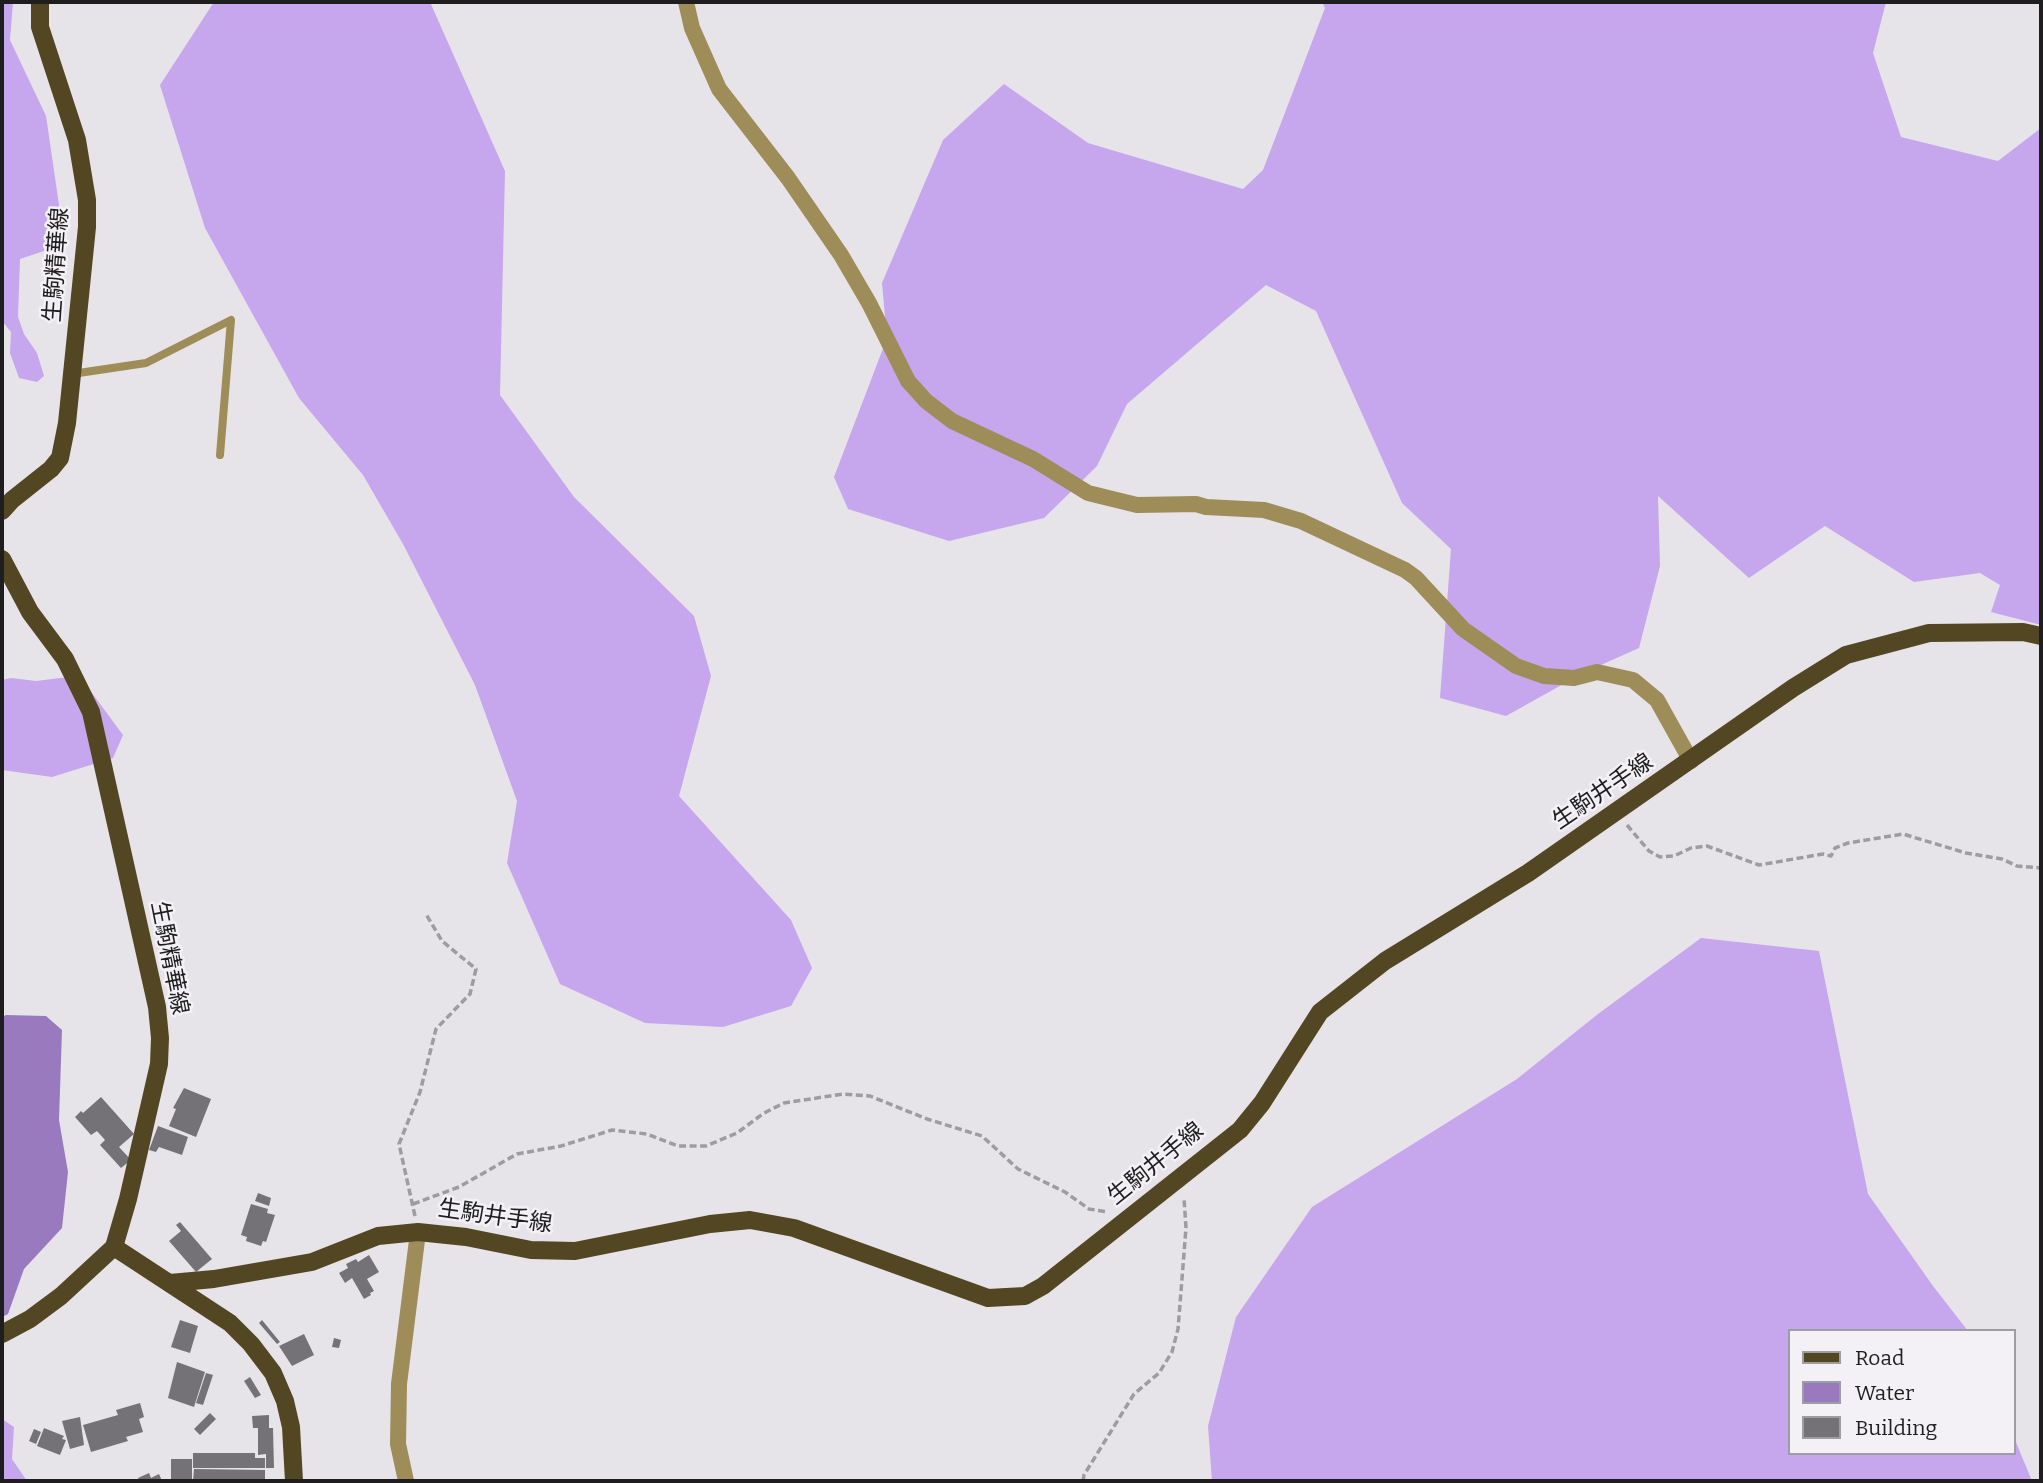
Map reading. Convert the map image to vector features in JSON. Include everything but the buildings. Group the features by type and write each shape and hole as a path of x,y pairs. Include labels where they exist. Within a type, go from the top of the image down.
{"main road":[{"name":"生駒精華線","path":"5,502 51,470 60,458 72,374 87,227 87,200 76,139 40,27 40,2"},
{"name":"生駒精華線","path":"2,559 30,612 65,659 91,712 157,1007 159,1064 114,1248"},
{"name":"生駒井手線","path":"170,1283 214,1279 312,1262 378,1236 418,1231 531,1250 575,1251 710,1224 750,1220 794,1228 988,1298 1025,1296 1043,1286 1240,1129 1262,1103 1320,1012 1385,961 1528,873 1846,655 1929,633 2023,632 2041,636"},
{"path":"2,1334 30,1319 61,1296 114,1248 230,1324 251,1344 273,1373 285,1401 291,1427 294,1481"}],"street":[{"path":"686,2 692,28 719,89 788,178 841,255 869,303 908,381 926,401 952,421 1033,459 1088,493 1137,505 1196,504 1206,507 1264,510 1301,522 1405,570 1416,578 1463,629 1516,666 1545,676 1574,678 1597,672 1633,680 1657,700 1691,761"},
{"path":"405,1481 398,1444 400,1384 418,1231"}],"lane":[{"path":"72,374 146,363 231,320 220,455"}],"path":[{"path":"1618,811 1636,837 1649,851 1660,857 1674,856 1691,848 1707,846 1759,865 1823,854 1831,856 1835,848 1848,843 1903,834 2002,859 2017,866 2041,868"},
{"path":"418,1231 399,1144 420,1092 436,1029 470,994 476,969 442,942 426,914"},
{"path":"414,1204 458,1187 517,1154 561,1146 612,1130 647,1135 678,1146 706,1146 737,1133 764,1113 784,1103 843,1094 870,1096 926,1119 982,1136 1018,1169 1065,1192 1089,1209 1131,1216"},
{"path":"1083,1481 1084,1475 1134,1394 1159,1373 1172,1352 1178,1329 1186,1228 1183,1175"}],"shaded area":[{"path":"2,2 13,2 10,40 46,116 59,205 57,234 50,249 20,259 18,317 24,334 37,353 44,376 37,382 19,378 10,353 11,332 2,321"},
{"path":"214,2 430,2 505,171 500,395 574,497 694,616 711,676 679,796 791,920 812,968 791,1006 723,1027 645,1023 560,984 507,863 517,801 475,685 403,544 363,475 299,398 205,228 160,85"},
{"path":"1322,2 1886,2 1873,53 1901,137 1998,161 2041,128 2041,625 1991,612 2000,585 1980,573 1914,582 1825,526 1749,578 1658,496 1660,566 1639,648 1583,673 1506,716 1440,698 1451,549 1402,503 1316,311 1266,285 1127,404 1097,466 1044,518 949,541 848,509 834,477 887,338 882,283 943,140 1004,84 1088,143 1243,189 1263,170 1325,8"},
{"path":"77,676 123,735 113,758 52,777 2,770 2,680 11,678 36,681"},
{"path":"1701,938 1819,951 1868,1194 1966,1329 1787,1329 1787,1455 2015,1455 2015,1440 2032,1481 1212,1481 1208,1426 1236,1317 1312,1207 1517,1079 1598,1014"},
{"path":"2,1419 14,1427 12,1459 27,1481 2,1481"}],"water":[{"path":"46,1016 62,1030 59,1120 68,1172 62,1228 24,1269 8,1314 2,1317 2,1017"}]}
